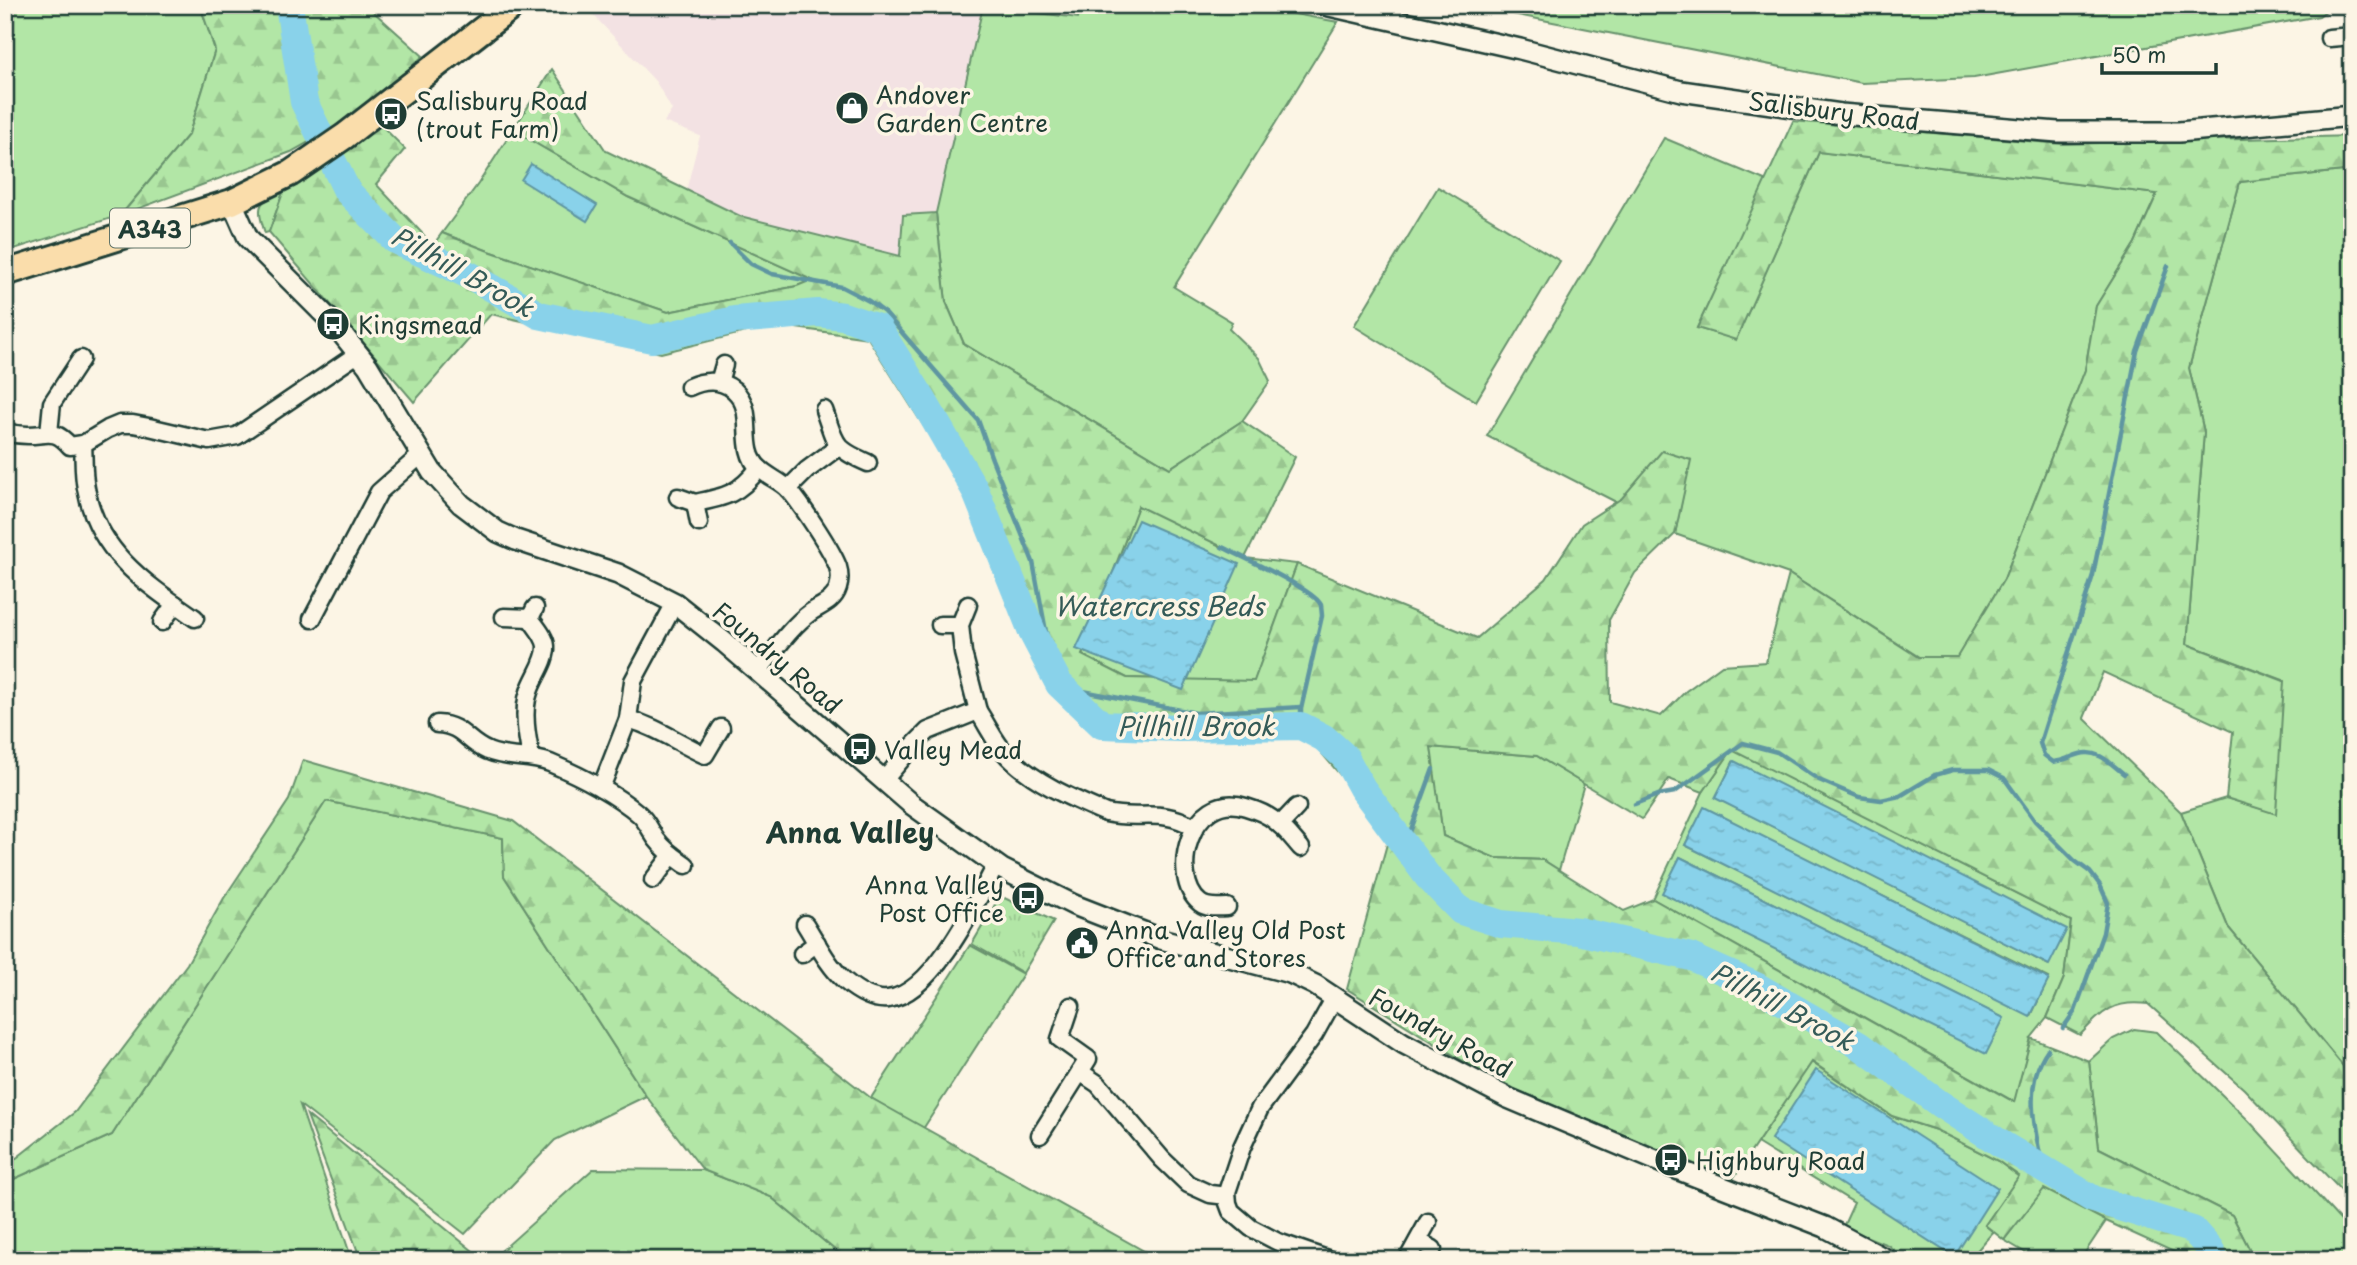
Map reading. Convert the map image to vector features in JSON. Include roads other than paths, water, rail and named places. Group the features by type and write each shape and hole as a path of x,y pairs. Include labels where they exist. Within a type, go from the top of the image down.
{"main road":[{"name":"A343","path":"5,272 232,201 291,173 345,136 499,9"}],"street":[{"name":"Salisbury Road","path":"1325,5 1520,49 1681,91 1841,114 2058,132 2179,132 2352,116"},
{"path":"2329,38 2352,36"},
{"name":"Foundry Road","path":"232,201 248,238 335,325 359,353 445,489 477,518 516,540 618,573 675,604 943,828 996,865 1074,905 1183,946 1290,973 1314,985 1403,1043 1508,1098 1679,1170 1825,1227 1887,1260"},
{"path":"5,432 30,436 49,433 59,436 70,446 83,444 120,424 133,424 209,441 237,436 359,353"},
{"path":"49,433 52,403 81,359"},
{"path":"719,382 724,365"},
{"path":"689,387 701,382 719,382 737,393 746,407 750,453 759,468 789,489 839,569 838,589 834,597 795,626 758,671"},
{"path":"824,410 838,447 868,463"},
{"path":"83,444 86,490 111,547 134,574 194,618"},
{"path":"789,489 807,470 838,447"},
{"path":"312,619 379,492 422,454"},
{"path":"678,497 695,503 730,495 740,489 759,468"},
{"path":"695,503 699,523"},
{"path":"162,622 175,604"},
{"path":"601,788 628,719 633,681 675,604"},
{"path":"968,605 960,625 963,653 978,710 1006,754 1031,775 1106,813 1126,816 1164,815 1194,827"},
{"path":"504,617 533,613 546,645 526,706 527,741 531,757"},
{"path":"940,625 960,625"},
{"path":"884,780 928,732 978,710"},
{"path":"628,719 656,728 708,762 721,728"},
{"path":"437,724 450,725 484,750 549,762 601,788 640,815 655,838 686,865"},
{"path":"1227,907 1201,904 1187,881 1188,853 1194,827 1202,817 1230,803 1264,813 1280,825 1301,848"},
{"path":"1280,825 1297,807"},
{"path":"653,880 672,855"},
{"path":"805,924 837,972 860,992 880,999 898,997 919,982 958,936 996,865"},
{"path":"1192,914 1196,897"},
{"path":"802,954 817,943"},
{"path":"1330,1260 1278,1242 1251,1228 1231,1211 1227,1196 1237,1160 1260,1108 1314,1035 1334,999"},
{"path":"1040,1135 1088,1059 1060,1039 1071,1006"},
{"path":"1080,1072 1098,1084 1162,1159 1188,1184 1210,1194 1227,1196"},
{"path":"1407,1260 1428,1222"},
{"path":"1418,1241 1433,1250"}],"water":[{"path":"531,164 597,205 587,221 521,180"},
{"name":"Watercress Beds","path":"1138,520 1239,564 1183,690 1076,649"},
{"path":"1734,761 2067,929 2049,965 1715,798"},
{"path":"1704,807 2049,979 2030,1017 1685,845"},
{"path":"1680,857 2004,1018 1986,1054 1662,893"},
{"path":"1816,1070 1998,1188 1954,1257 1771,1139"}],"waterway":[{"name":"Pillhill Brook","path":"289,5 304,102 347,191 395,240 471,276 539,315 652,339 735,320 818,313 843,316 878,328 975,490 1033,634 1059,684 1102,725 1180,728 1301,726 1324,738 1345,757 1362,788 1428,877 1461,911 1501,924 1578,931 1691,957 1756,986 1860,1046 1940,1104 2093,1199 2193,1230 2210,1249 2215,1260"},
{"path":"730,243 751,264 772,274 842,287 869,301 884,312 978,420 1033,562 1052,664 1065,681 1078,690 1196,713 1301,707"},
{"path":"2124,774 2104,758 2093,754 2080,754 2053,762 2044,755 2040,743 2093,575 2137,351 2168,266"},
{"path":"1222,547 1305,590 1321,605 1322,616 1301,709 1301,726"},
{"path":"1635,804 1675,792 1743,743 1777,752 1819,780 1859,797 1881,800 1900,796 1935,775 1953,770 1988,770 2004,778 2035,821 2075,861 2090,872 2100,885 2108,903 2103,933 2075,1011 2063,1028"},
{"path":"1405,846 1433,769"},
{"path":"2043,1169 2034,1123 2033,1093 2040,1063 2048,1049"}],"place":[{"name":"Andover Garden Centre","path":"852,108"},
{"name":"Salisbury Road (trout Farm)","path":"391,114"},
{"name":"Kingsmead","path":"333,324"},
{"name":"Valley Mead","path":"860,749"},
{"name":"Anna Valley Post Office","path":"1028,898"},
{"name":"Anna Valley Old Post Office and Stores","path":"1082,943"},
{"name":"Highbury Road","path":"1671,1160"}],"district":[{"name":"Anna Valley","path":"850,831"}]}
